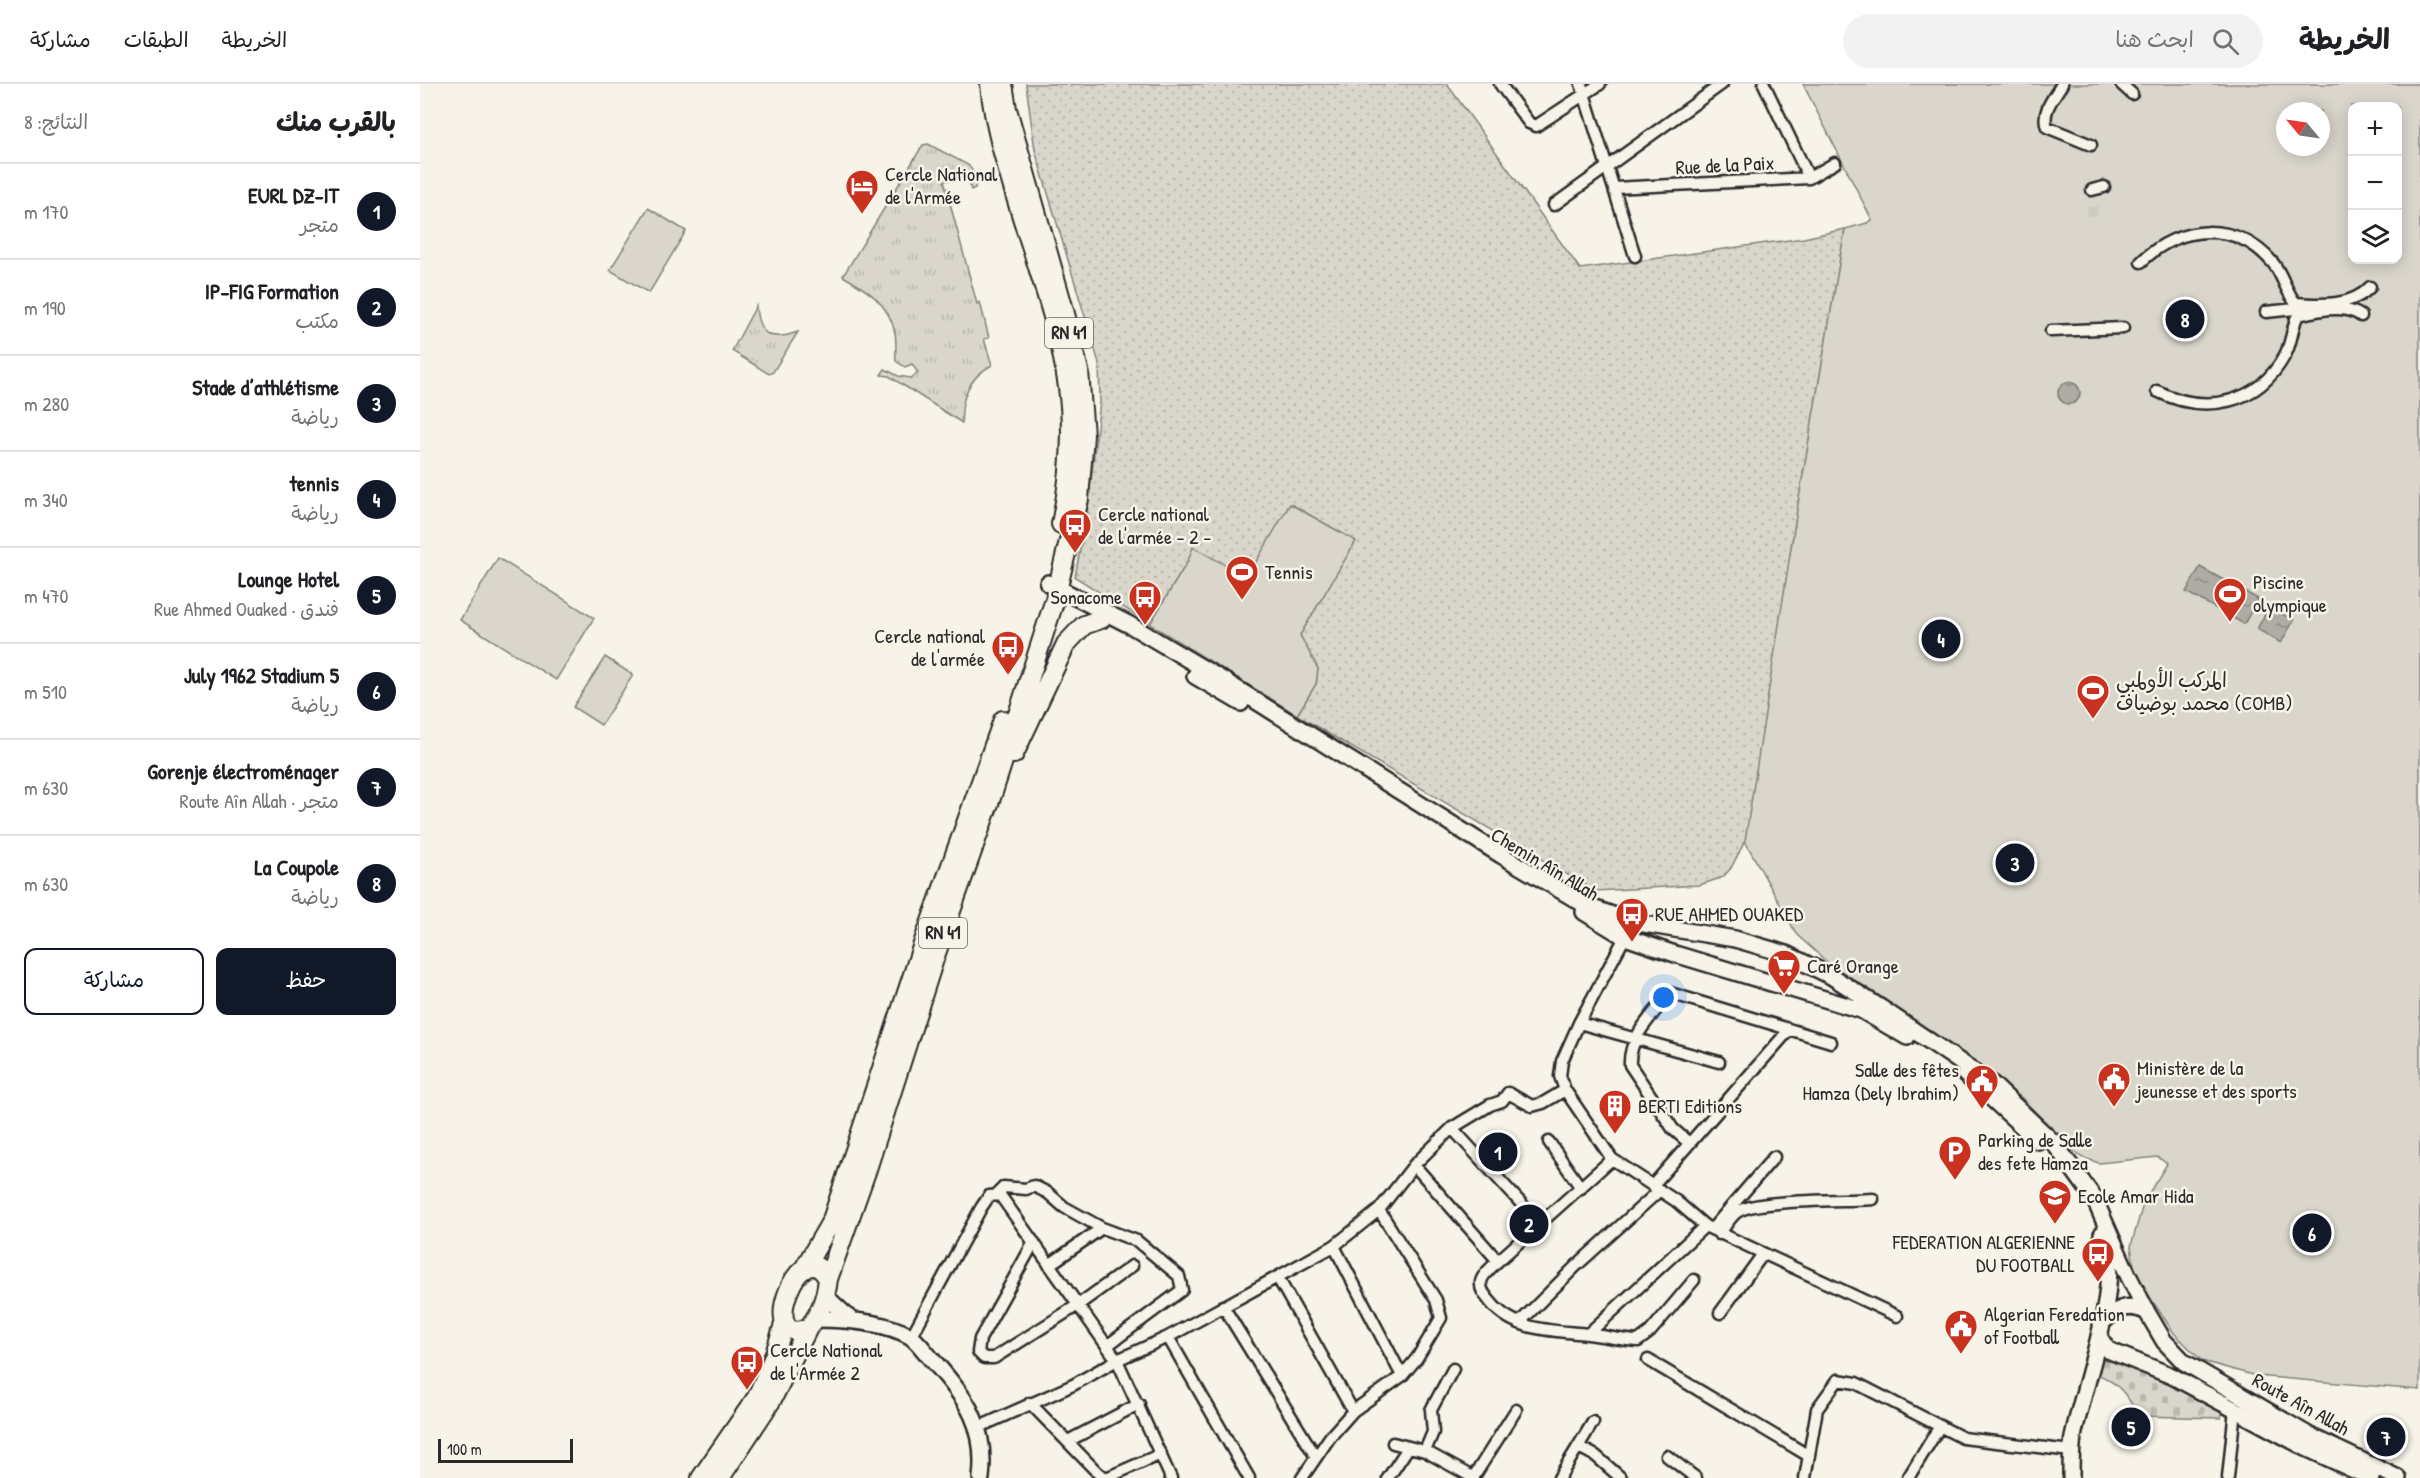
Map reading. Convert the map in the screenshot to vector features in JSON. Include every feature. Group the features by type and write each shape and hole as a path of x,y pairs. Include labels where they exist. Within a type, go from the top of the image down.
{"highway":[{"name":"RN 41","path":"805,1267 832,1220 924,941 1019,675 1052,591 1068,492 1071,449 1066,373 1050,310 1000,142 990,84"},
{"name":"RN 41","path":"826,1288 867,1169 935,956 994,789 1079,499 1084,435 1079,371 1013,133 1004,96 1004,84"},
{"path":"994,789 1032,719 1066,644 1084,625 1101,619"},
{"path":"701,1478 757,1397 775,1354 784,1324 783,1311 789,1290 796,1277 805,1267 817,1267 826,1288 812,1323 771,1401 720,1478"},
{"path":"784,1324 796,1331 812,1323"}],"main road":[{"name":"Chemin Aîn Allah","path":"1052,591 1624,937 1861,1010 1965,1075 2036,1138 2102,1213 2147,1312"},
{"name":"Chemin Aîn Allah","path":"1052,591 1226,682 1501,855 1587,906 1632,922 1761,946 1786,954 1831,976 1991,1083 2054,1143 2084,1191 2104,1238 2108,1258 2109,1292 2100,1330"},
{"path":"1624,937 1632,922"},
{"path":"1825,998 1831,976"},
{"path":"826,1288 850,1319"},
{"path":"2071,1478 2071,1451 2100,1353 2100,1330 2110,1315 2121,1308 2131,1306 2147,1312 2162,1335 2165,1356 2151,1367 2100,1353"},
{"path":"812,1323 850,1319 895,1330 911,1337 961,1391 971,1408 981,1453 981,1478"},
{"name":"Route Aîn Allah","path":"2162,1335 2184,1362 2310,1436 2350,1468 2398,1478"},
{"name":"Route Aîn Allah","path":"2151,1367 2235,1408 2306,1448 2371,1478"}],"street":[{"path":"1500,84 1532,126 1536,126 1600,84"},
{"path":"1581,84 1635,255"},
{"path":"1554,205 1722,84"},
{"path":"1764,84 1809,178"},
{"path":"2062,84 2048,108 2044,120 2047,127 2091,145"},
{"path":"2121,84 2132,94"},
{"name":"Rue de la Paix","path":"1614,188 1809,178 1835,163"},
{"path":"2092,190 2104,187"},
{"path":"2142,262 2158,247 2178,237 2193,233 2222,233 2249,244 2271,262 2280,273 2296,303 2343,309 2361,316"},
{"path":"2266,312 2321,307 2350,301 2361,296 2370,287"},
{"path":"2157,391 2172,398 2204,405 2221,403 2244,395 2266,380 2277,368 2286,353 2297,317 2321,307"},
{"path":"2051,331 2123,328"},
{"path":"1624,937 1579,1023 1560,1066 1560,1081 1565,1090 1612,1159 1657,1188 1712,1230 1897,1316"},
{"path":"1689,1143 1673,1129 1630,1065 1629,1055 1634,1040 1670,993 1680,994 1831,1042"},
{"path":"1579,1023 1719,1062"},
{"path":"1519,1323 1657,1188 1689,1143 1789,1030"},
{"path":"977,1428 1073,1385 1118,1360 1168,1337 1334,1246 1379,1210 1414,1165 1452,1128 1490,1105 1502,1101 1508,1093 1532,1106 1543,1103 1565,1090"},
{"path":"1452,1128 1540,1224"},
{"path":"1549,1142 1581,1188"},
{"path":"1712,1230 1774,1157"},
{"path":"1612,1159 1498,1261 1482,1280 1481,1286 1484,1293 1498,1313 1519,1323 1553,1333 1588,1334 1638,1341 1650,1332 1694,1280"},
{"path":"1414,1165 1498,1261"},
{"path":"911,1337 981,1208 990,1196 1007,1187 1026,1189 1034,1186 1048,1193 1064,1207 1102,1228 1137,1241 1179,1276 1183,1288 1108,1345"},
{"path":"997,1194 1006,1200 1049,1265 1118,1360 1171,1478"},
{"path":"1588,1334 1739,1210 1777,1202 1873,1199"},
{"path":"1302,1478 1330,1437 1353,1411 1402,1376 1417,1358 1441,1318 1436,1300 1379,1210"},
{"path":"1049,1265 1102,1228"},
{"path":"1034,1242 980,1339 978,1348 980,1356 987,1359 994,1358 1078,1305 1132,1266"},
{"path":"1334,1246 1402,1376"},
{"path":"1720,1313 1763,1254"},
{"path":"1278,1278 1353,1411"},
{"path":"1223,1306 1316,1457"},
{"path":"1168,1337 1249,1478"},
{"path":"1648,1360 1809,1456"},
{"path":"1425,1451 1432,1432 1431,1410 1453,1370"},
{"path":"1806,1478 1817,1409 1838,1380 1856,1383 1963,1438 2071,1451"},
{"path":"1030,1403 1098,1473 1106,1478 1161,1454"},
{"path":"1068,1441 1139,1404"},
{"path":"2228,1478 2235,1408"},
{"path":"1392,1443 1425,1451 1473,1478 1516,1410"},
{"path":"1559,1478 1593,1422"},
{"path":"1909,1478 1940,1426"},
{"path":"1579,1447 1596,1456 1621,1478"},
{"path":"1388,1478 1408,1448"},
{"path":"1667,1456 1696,1478"}],"green space":[{"path":"1026,84 1447,84 1580,269 1804,238 1845,229 1797,510 1749,824 1745,841 1731,868 1723,877 1700,885 1595,891 1297,715 1316,684 1318,669 1300,635 1355,541 1291,504 1247,578 1193,548 1188,561 1150,624 1075,577 1088,507 1100,402 1099,363 1035,150"},
{"name":"المركب الأولمبي محمد بوضياف (COMB)","path":"1803,84 2420,84 2420,1390 2256,1376 2202,1361 2174,1333 2135,1275 2131,1246 2144,1201 2167,1164 2158,1157 2099,1163 2081,1157 2063,1142 2022,1098 1826,961 1797,935 1745,841 1797,510 1845,229 1872,220"},
{"path":"928,144 968,165 975,178 975,188 971,190 968,177 944,181 977,304 980,302 989,338 984,339 992,365 972,382 965,397 962,423 889,376 881,375 885,369 898,376 911,378 918,373 912,364 905,367 896,361 895,333 888,313 882,305 868,292 843,276 923,145"},
{"path":"648,208 686,231 649,293 610,270"},
{"path":"756,306 759,324 767,334 780,336 798,332 773,372 769,374 732,351"},
{"name":"Tennis","path":"1290,504 1356,541 1300,635 1318,669 1316,684 1297,715 1150,624 1188,561 1193,547 1247,577"},
{"path":"498,558 594,618 556,680 460,620"},
{"path":"605,657 633,675 601,725 573,707"},
{"path":"2099,1357 2142,1371 2223,1408 2221,1418 2139,1416 2115,1384 2093,1373"}],"water":[{"path":"2069,382 2077,385 2080,393 2077,401 2069,404 2061,401 2058,393 2061,385"},
{"path":"2200,567 2258,599 2244,624 2186,592"},
{"path":"2269,607 2294,620 2281,643 2257,629"}],"tunnel":[{"path":"2092,216 2093,202"}],"place":[{"name":"Cercle National de l'Armée","path":"862,215"},
{"name":"La Coupole","path":"2185,319"},
{"name":"Cercle national de l'armée - 2 -","path":"1075,554"},
{"name":"Tennis","path":"1242,601"},
{"name":"Piscine olympique","path":"2230,623"},
{"name":"Sonacome","path":"1145,626"},
{"name":"tennis","path":"1941,639"},
{"name":"Cercle national de l'armée","path":"1008,676"},
{"name":"المركب الأولمبي محمد بوضياف (COMB)","path":"2093,720"},
{"name":"Stade d’athlétisme","path":"2015,863"},
{"name":"RUE AHMED OUAKED","path":"1632,943"},
{"name":"Caré Orange","path":"1784,995"},
{"name":"Ministère de la jeunesse et des sports","path":"2114,1108"},
{"name":"Salle des fêtes Hamza (Dely Ibrahim)","path":"1982,1110"},
{"name":"BERTI Editions","path":"1615,1135"},
{"name":"EURL DZ-IT","path":"1498,1152"},
{"name":"Parking de Salle des fete Hamza","path":"1955,1181"},
{"name":"IP-FIG Formation","path":"1529,1224"},
{"name":"Ecole Amar Hida","path":"2055,1225"},
{"name":"5 July 1962 Stadium","path":"2312,1233"},
{"name":"FEDERATION ALGERIENNE DU FOOTBALL","path":"2098,1283"},
{"name":"Algerian Feredation of Football","path":"1961,1355"},
{"name":"Cercle National de l'Armée 2","path":"747,1391"},
{"name":"Lounge Hotel","path":"2131,1427"},
{"name":"Gorenje électroménager","path":"2386,1437"}]}
